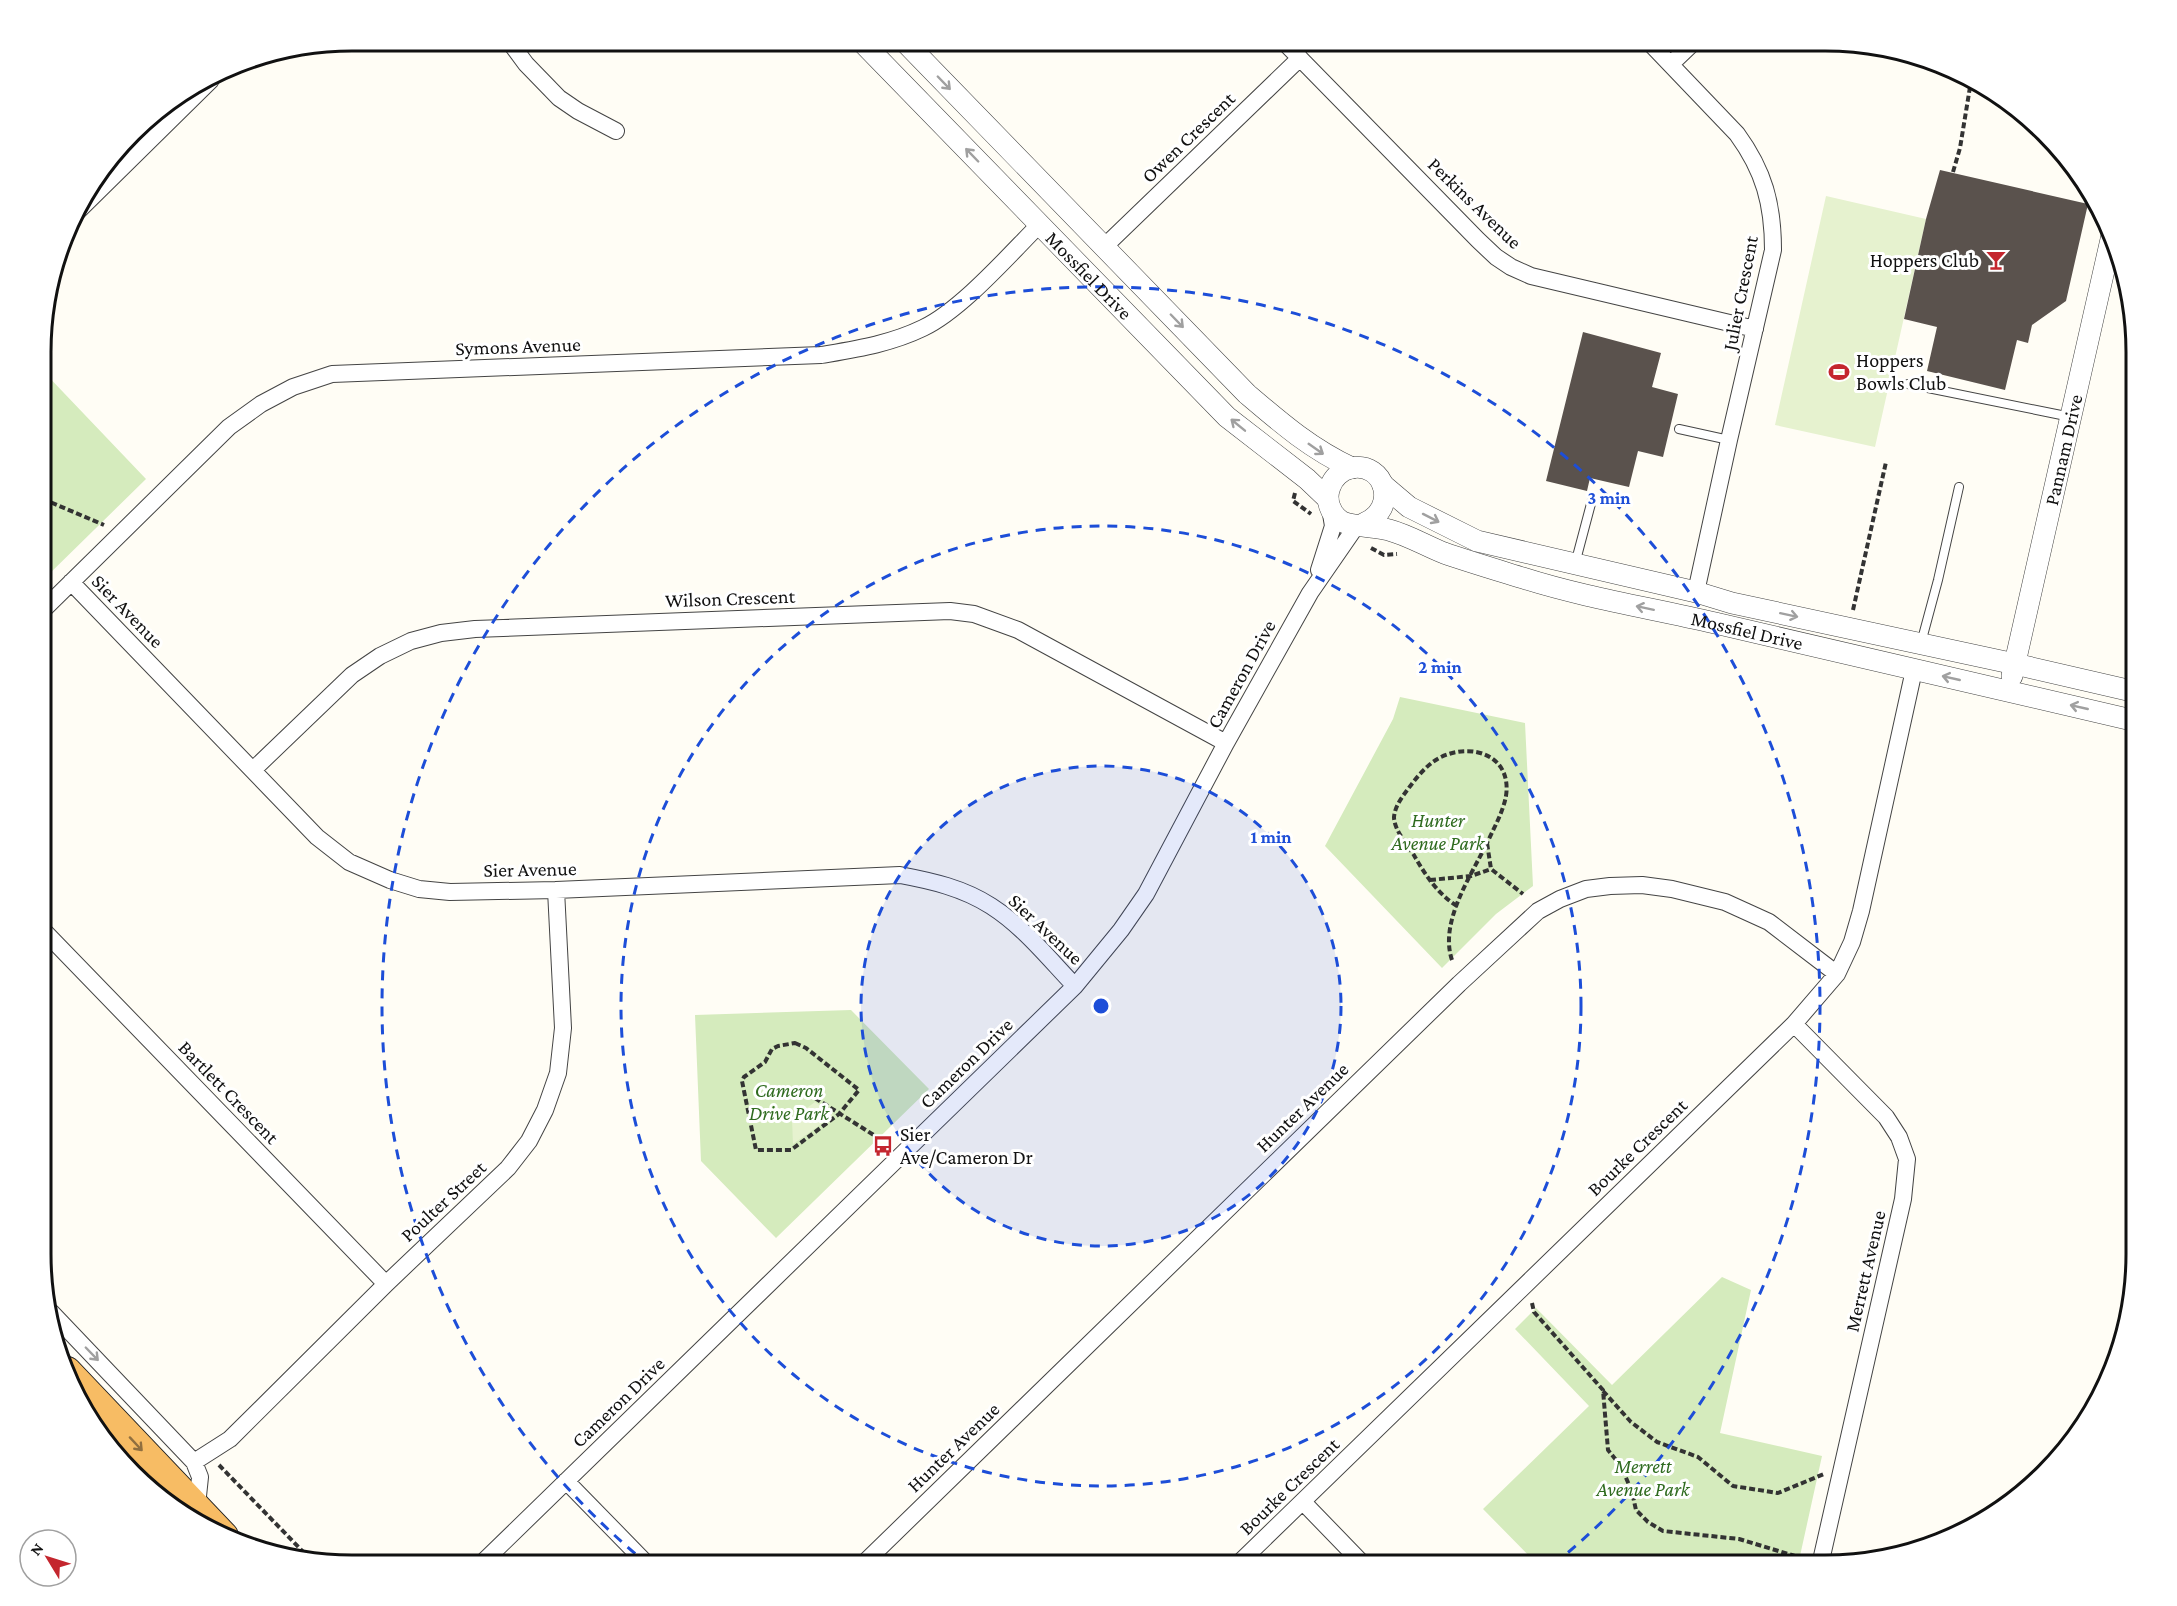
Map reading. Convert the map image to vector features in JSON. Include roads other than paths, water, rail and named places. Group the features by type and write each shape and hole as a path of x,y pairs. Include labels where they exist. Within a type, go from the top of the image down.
{"highway":[{"path":"82,1388 196,1512"}],"street":[{"path":"516,51 525,64 559,98 616,131"},
{"name":"Mossfiel Drive","path":"871,51 1083,266 1227,417 1307,479 1329,504"},
{"name":"Mossfiel Drive","path":"914,51 1247,394 1315,448 1352,468"},
{"name":"Perkins Avenue","path":"1293,51 1478,240 1510,267 1548,281 1755,329"},
{"name":"Julier Crescent","path":"1658,51 1737,134 1748,150 1762,175 1770,202 1773,226 1773,250 1696,592"},
{"path":"1671,64 1685,51"},
{"name":"Owen Crescent","path":"1105,246 1300,58"},
{"path":"97,192 197,94"},
{"path":"1040,224 1062,204"},
{"name":"Symons Avenue","path":"51,602 229,427 261,404 293,387 332,374 821,355 878,346 924,328 952,307 981,283 1040,224"},
{"path":"1083,266 1105,246"},
{"name":"Pannam Drive","path":"2008,691 2111,257"},
{"path":"1352,468 1371,471 1383,485 1384,505 1372,521 1360,525 1341,521 1329,504 1329,488 1334,479 1342,472 1352,468"},
{"name":"Mossfiel Drive","path":"1383,485 1409,507 1477,541 1696,592 1732,603 2126,690"},
{"name":"Cameron Drive","path":"1310,593 1333,526 1329,504"},
{"name":"Mossfiel Drive","path":"1360,525 1389,530 1447,554 1565,592 1690,618 2126,719"},
{"name":"Cameron Drive","path":"490,1555 1075,986 1121,930 1146,894 1226,743 1310,593 1360,525"},
{"name":"Sier Avenue","path":"71,582 317,837 349,862 390,880 419,889 450,892 556,890 900,875 934,881 960,890 991,906 1025,934 1075,986"},
{"path":"1690,618 1696,592"},
{"name":"Wilson Crescent","path":"253,770 352,675 400,646 441,633 476,629 951,611 974,614 1018,630 1226,743"},
{"path":"1914,670 1921,643"},
{"name":"Bourke Crescent","path":"1247,1555 1794,1024 1836,974 1852,942 1861,911 1914,670"},
{"name":"Hunter Avenue","path":"872,1555 1450,992 1538,911 1586,889 1631,885 1672,889 1725,903 1769,922 1836,974"},
{"name":"Poulter Street","path":"194,1462 230,1439 386,1284 508,1168 529,1141 545,1110 558,1073 563,1029 556,890"},
{"name":"Bartlett Crescent","path":"51,938 386,1284"},
{"name":"Merrett Avenue","path":"1794,1024 1886,1117 1899,1137 1907,1159 1903,1199 1822,1555"},
{"path":"58,1320 194,1462 200,1477 198,1496 201,1515"},
{"path":"566,1481 638,1555"},
{"path":"1302,1502 1354,1555"}],"lane":[{"path":"1908,384 2071,417"},
{"path":"1679,429 1729,440"},
{"path":"1921,643 1959,487"},
{"path":"1575,564 1592,500"}],"place":[{"name":"Hoppers Club","path":"1996,260"},
{"name":"Hoppers Bowls Club","path":"1839,372"},
{"name":"Sier Ave/Cameron Dr","path":"883,1146"}],"park label":[{"name":"Hunter Avenue Park","path":"1438,832"},
{"name":"Cameron Drive Park","path":"789,1102"},
{"name":"Merrett Avenue Park","path":"1643,1478"}]}
